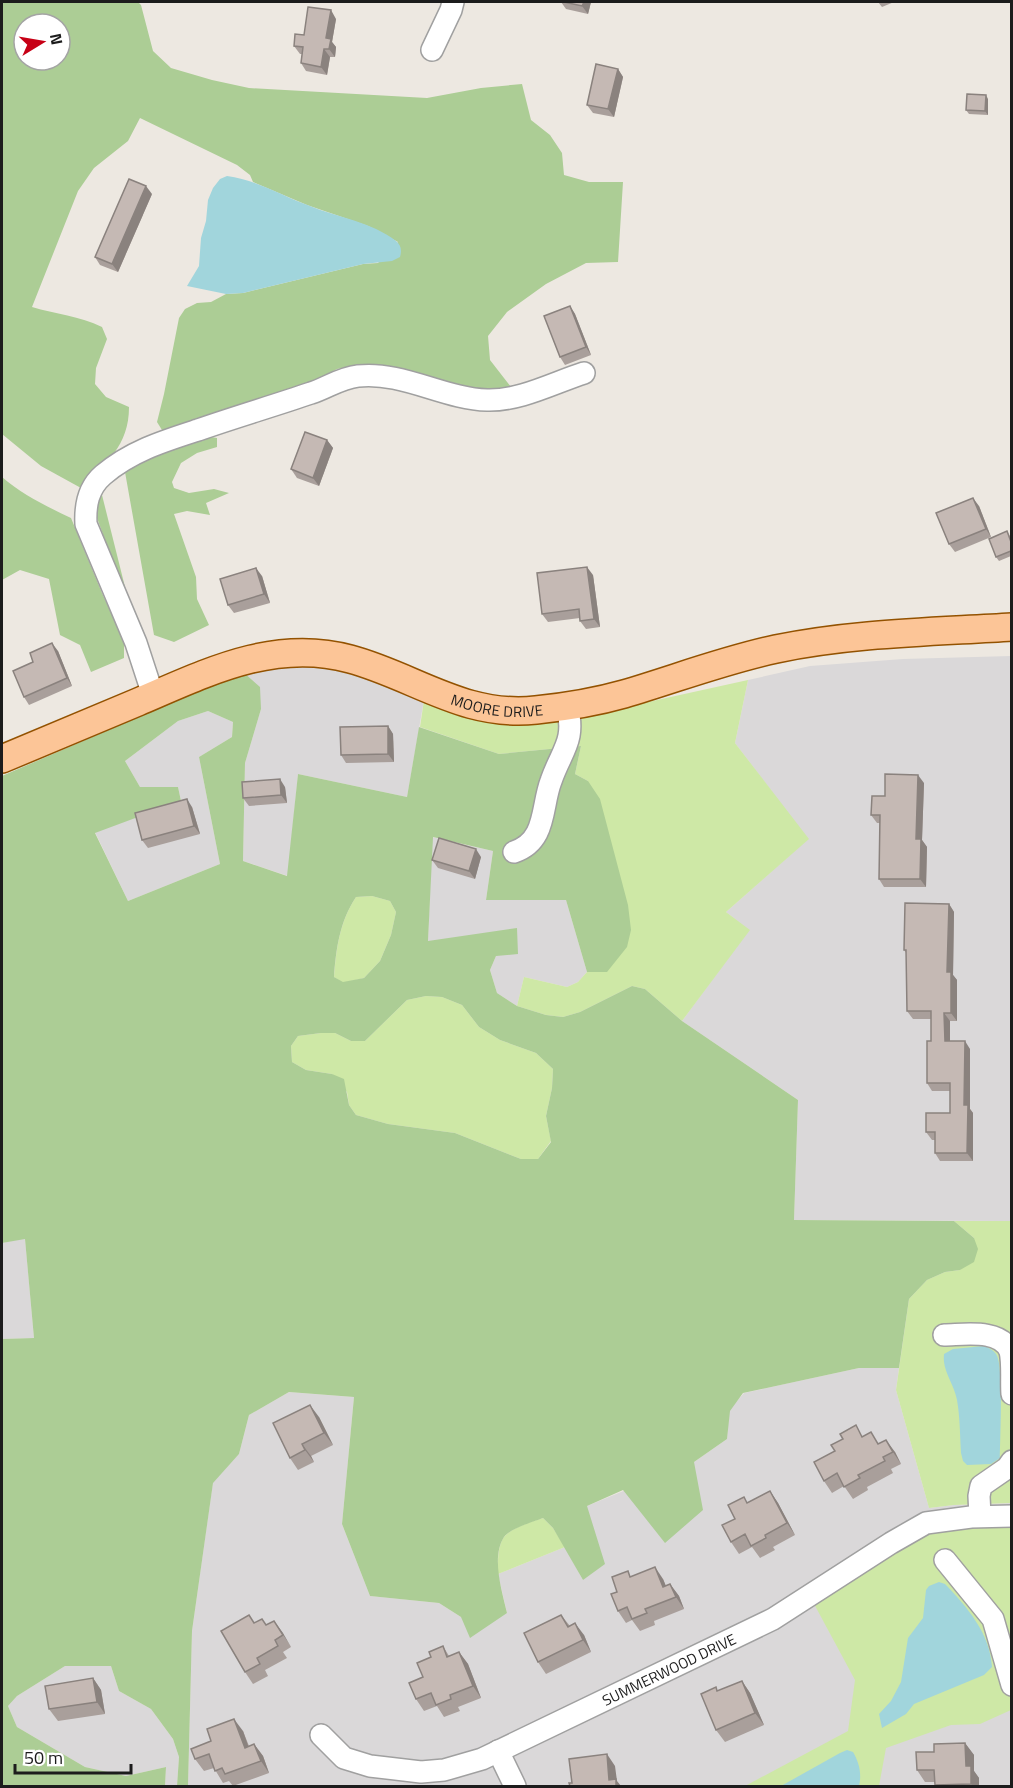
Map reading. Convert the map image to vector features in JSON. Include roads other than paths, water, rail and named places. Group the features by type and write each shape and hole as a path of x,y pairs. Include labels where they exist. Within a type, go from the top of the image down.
{"main road":[{"name":"MOORE DRIVE","path":"2,759 153,695 244,660 270,654 297,652 349,659 369,665 451,700 505,711 533,711 622,694 730,660 802,645 870,636 1011,627"}],"street":[{"path":"432,50 453,2"},
{"path":"153,695 136,643 86,524 87,499 93,485 102,475 135,454 158,444 313,393 339,380 357,376 374,376 424,385 468,398 488,400 522,394 584,373"},
{"path":"514,852 529,844 541,826 551,780 567,746 570,720 567,705"},
{"path":"944,1335 985,1335 998,1339 1007,1346 1010,1352 1011,1394"},
{"path":"980,1516 979,1491 981,1486 1007,1468 1011,1461"},
{"name":"SUMMERWOOD DRIVE","path":"321,1735 344,1758 369,1766 421,1772 444,1770 482,1759 773,1618 891,1542 926,1523 980,1516 1011,1516"},
{"path":"945,1560 993,1619 1011,1685"},
{"path":"498,1751 514,1786"}],"water":[{"path":"227,176 259,185 387,234 401,248 400,257 392,261 363,264 243,293 226,294 187,286 199,266 201,238 206,221 208,200 220,179"},
{"path":"984,1346 996,1354 1000,1372 1000,1458 991,1464 967,1465 961,1453 957,1400 946,1372 944,1354 953,1349"},
{"path":"939,1582 945,1584 976,1621 987,1643 992,1667 984,1675 914,1704 906,1714 882,1728 879,1714 891,1701 901,1682 908,1638 923,1618 926,1590 929,1586"},
{"path":"847,1750 853,1752 858,1764 859,1786 781,1786 840,1753"}]}
